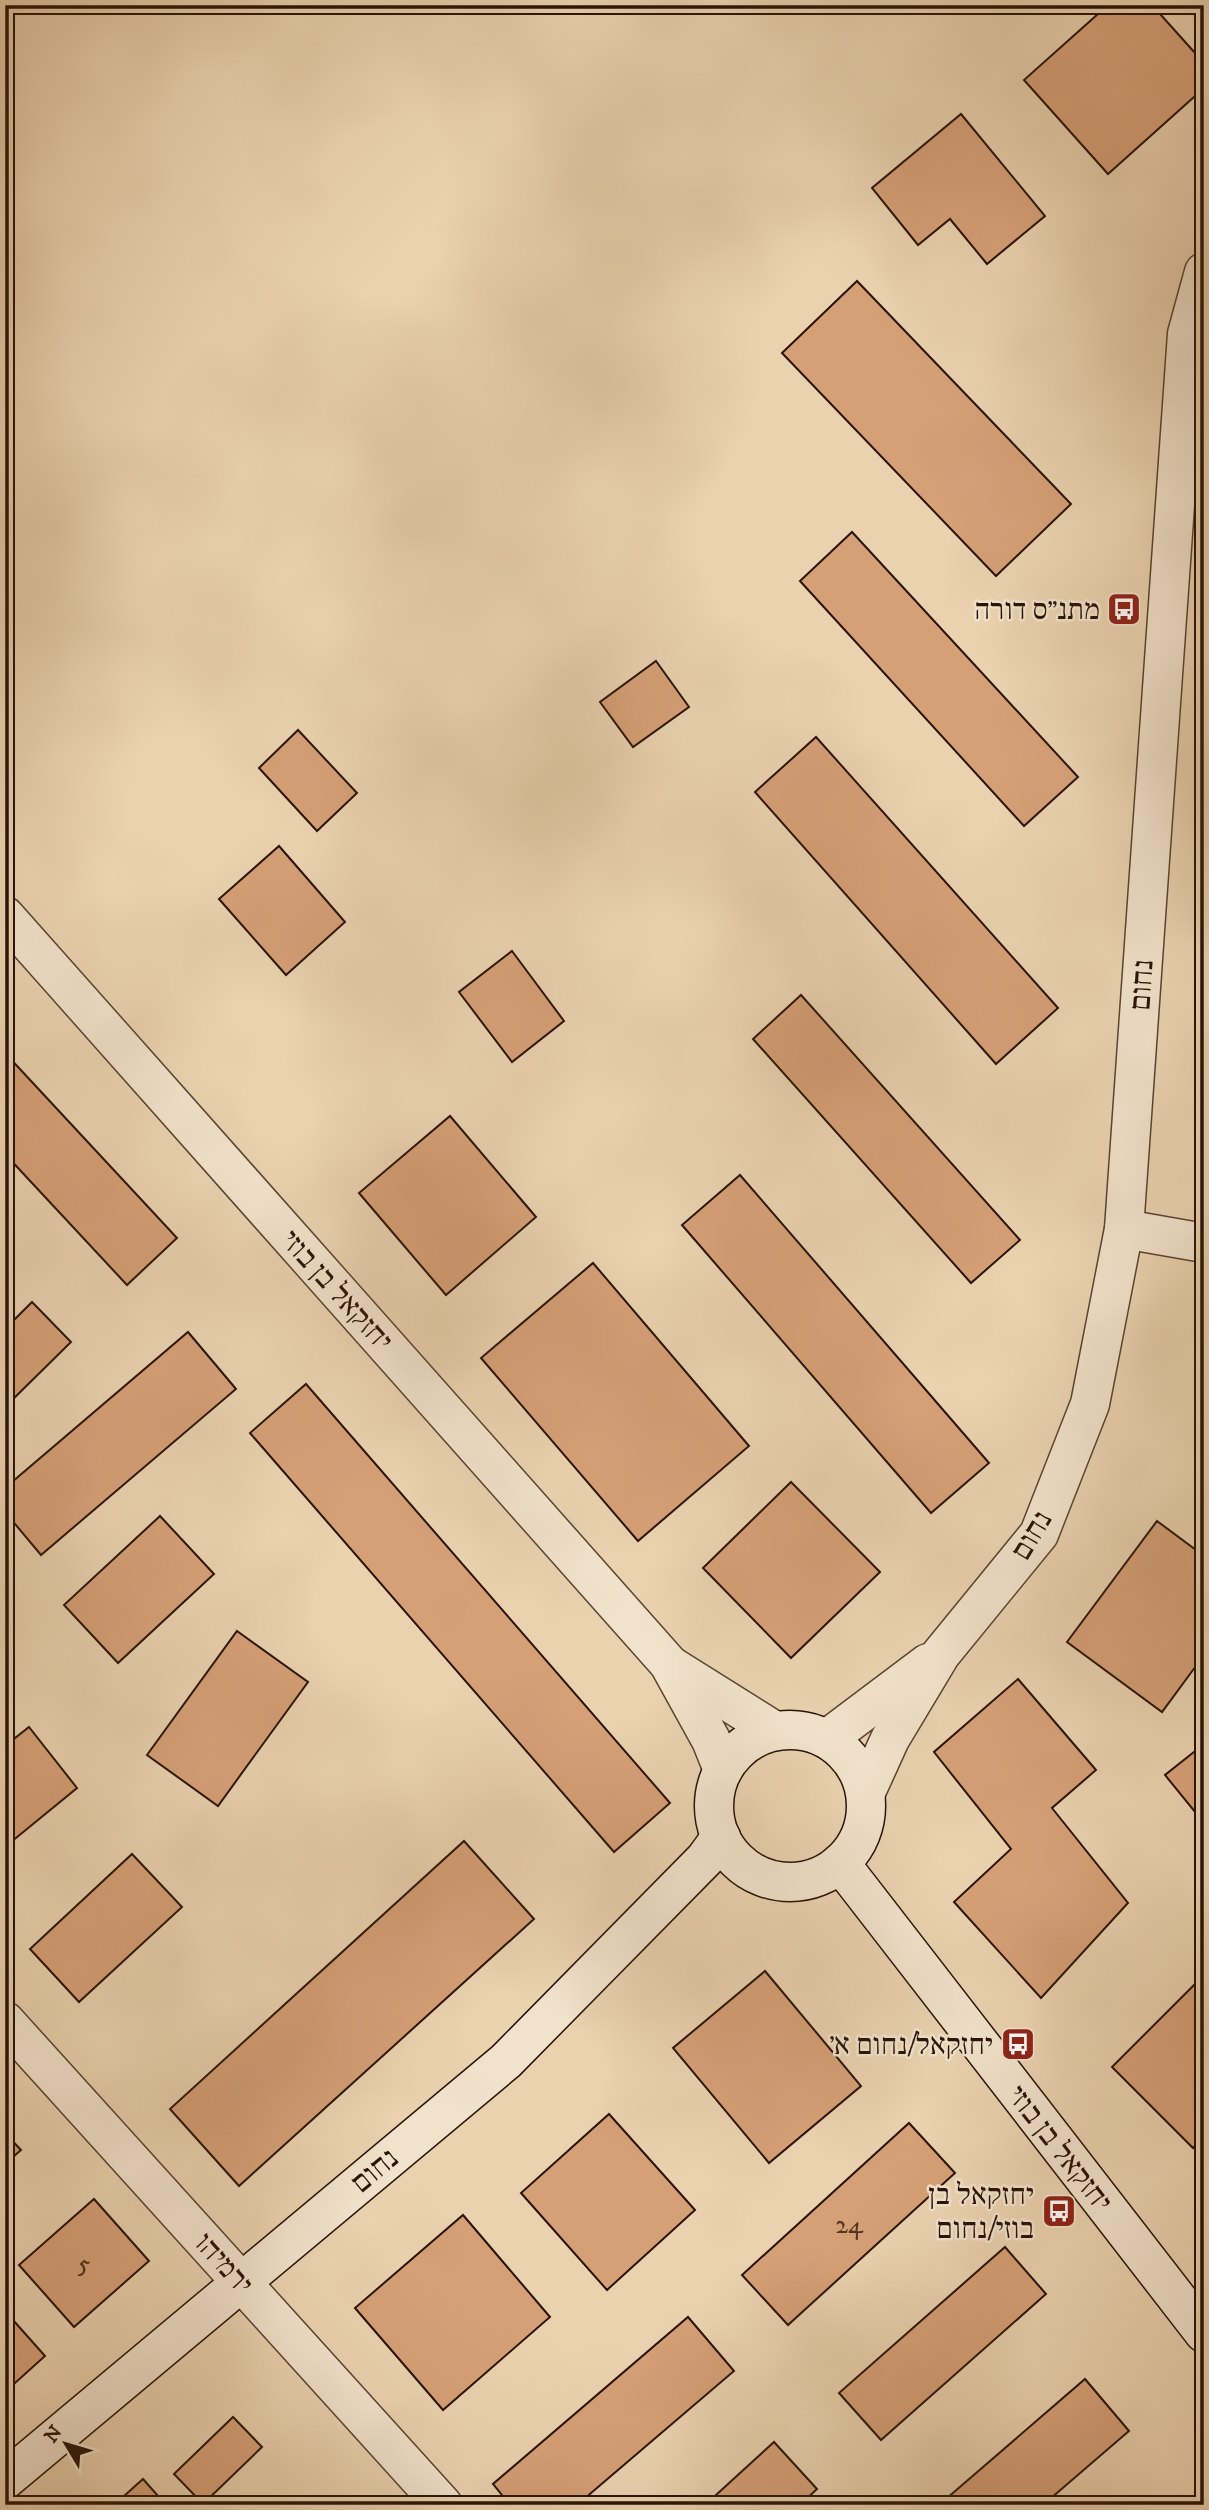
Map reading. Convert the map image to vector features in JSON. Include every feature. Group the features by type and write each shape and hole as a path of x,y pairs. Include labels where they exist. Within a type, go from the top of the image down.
{"street":[{"name":"נחום","path":"866,1792 890,1739 941,1654 1039,1534 1090,1404 1124,1228 1187,334 1204,272"},
{"name":"יחזקאל בן בוזי","path":"5,916 669,1664 711,1740 723,1770"},
{"path":"1124,1228 1204,1243"},
{"name":"נחום","path":"827,1739 941,1654"},
{"name":"יחזקאל בן בוזי","path":"669,1664 775,1731"},
{"path":"775,1731 811,1732 827,1739 845,1753 858,1771 866,1792 862,1831 853,1849 840,1863 820,1876 797,1881 774,1880 752,1872 734,1857 721,1837 716,1821 714,1803 723,1770 745,1744 775,1731"},
{"name":"נחום","path":"5,2480 506,2061 705,1859 721,1837"},
{"name":"יחזקאל בן בוזי","path":"840,1863 1204,2333"},
{"name":"ירמיהו","path":"5,2021 443,2505"}],"building":[{"path":"1108,5 1152,5 1204,63 1204,88 1108,174 1024,80"},
{"path":"961,114 1045,216 987,264 950,219 918,245 872,188"},
{"path":"857,281 1071,504 996,576 782,353"},
{"path":"852,532 1078,777 1024,826 800,581"},
{"path":"656,661 689,707 633,747 600,702"},
{"path":"298,730 357,793 317,831 259,768"},
{"path":"816,737 1058,1008 996,1064 755,792"},
{"path":"279,846 345,922 286,975 219,899"},
{"path":"512,951 564,1021 512,1062 459,992"},
{"path":"801,995 1020,1240 971,1283 753,1039"},
{"path":"5,1053 177,1238 127,1285 5,1154"},
{"path":"450,1116 536,1217 446,1295 359,1193"},
{"path":"740,1175 989,1463 931,1513 682,1225"},
{"path":"593,1263 749,1446 638,1541 481,1358"},
{"path":"32,1302 71,1342 5,1407 5,1329"},
{"path":"1201,1313 1204,1313 1204,1432 1195,1431"},
{"path":"188,1332 236,1389 41,1555 5,1512 5,1488"},
{"path":"306,1384 670,1803 614,1852 250,1433"},
{"path":"791,1482 880,1572 791,1658 703,1568"},
{"path":"160,1516 214,1574 118,1663 64,1605"},
{"path":"1157,1521 1204,1556 1204,1655 1162,1712 1067,1642"},
{"path":"237,1631 308,1682 218,1806 147,1755"},
{"path":"1018,1679 1096,1770 1052,1808 1128,1903 1041,1998 954,1902 1011,1849 934,1752"},
{"path":"29,1727 77,1788 5,1847 5,1746"},
{"path":"1204,1744 1204,1823 1165,1775"},
{"path":"464,1841 534,1919 239,2186 170,2109"},
{"path":"132,1854 182,1907 79,2002 30,1949"},
{"path":"765,1971 861,2086 769,2163 673,2048"},
{"path":"1200,1979 1204,1983 1204,2137 1193,2148 1112,2067"},
{"path":"609,2114 695,2210 607,2290 521,2193"},
{"path":"909,2123 955,2173 788,2325 742,2275"},
{"path":"5,2133 21,2150 5,2164"},
{"path":"94,2199 149,2261 74,2327 19,2265"},
{"path":"463,2215 550,2317 443,2410 355,2308"},
{"path":"1005,2247 1046,2294 881,2440 839,2393"},
{"path":"5,2311 45,2356 5,2392"},
{"path":"688,2317 734,2371 577,2505 510,2505 493,2484"},
{"path":"1085,2379 1129,2431 1043,2505 939,2505"},
{"path":"233,2417 262,2447 203,2504 174,2474"},
{"path":"774,2442 817,2489 800,2505 705,2505"},
{"path":"143,2479 166,2505 114,2505"}],"place":[{"name":"מתנ״ס דורה","path":"1124,609"},
{"name":"יחזקאל/נחום א׳","path":"1018,2044"},
{"name":"יחזקאל בן בוזי/נחום","path":"1059,2211"}]}
